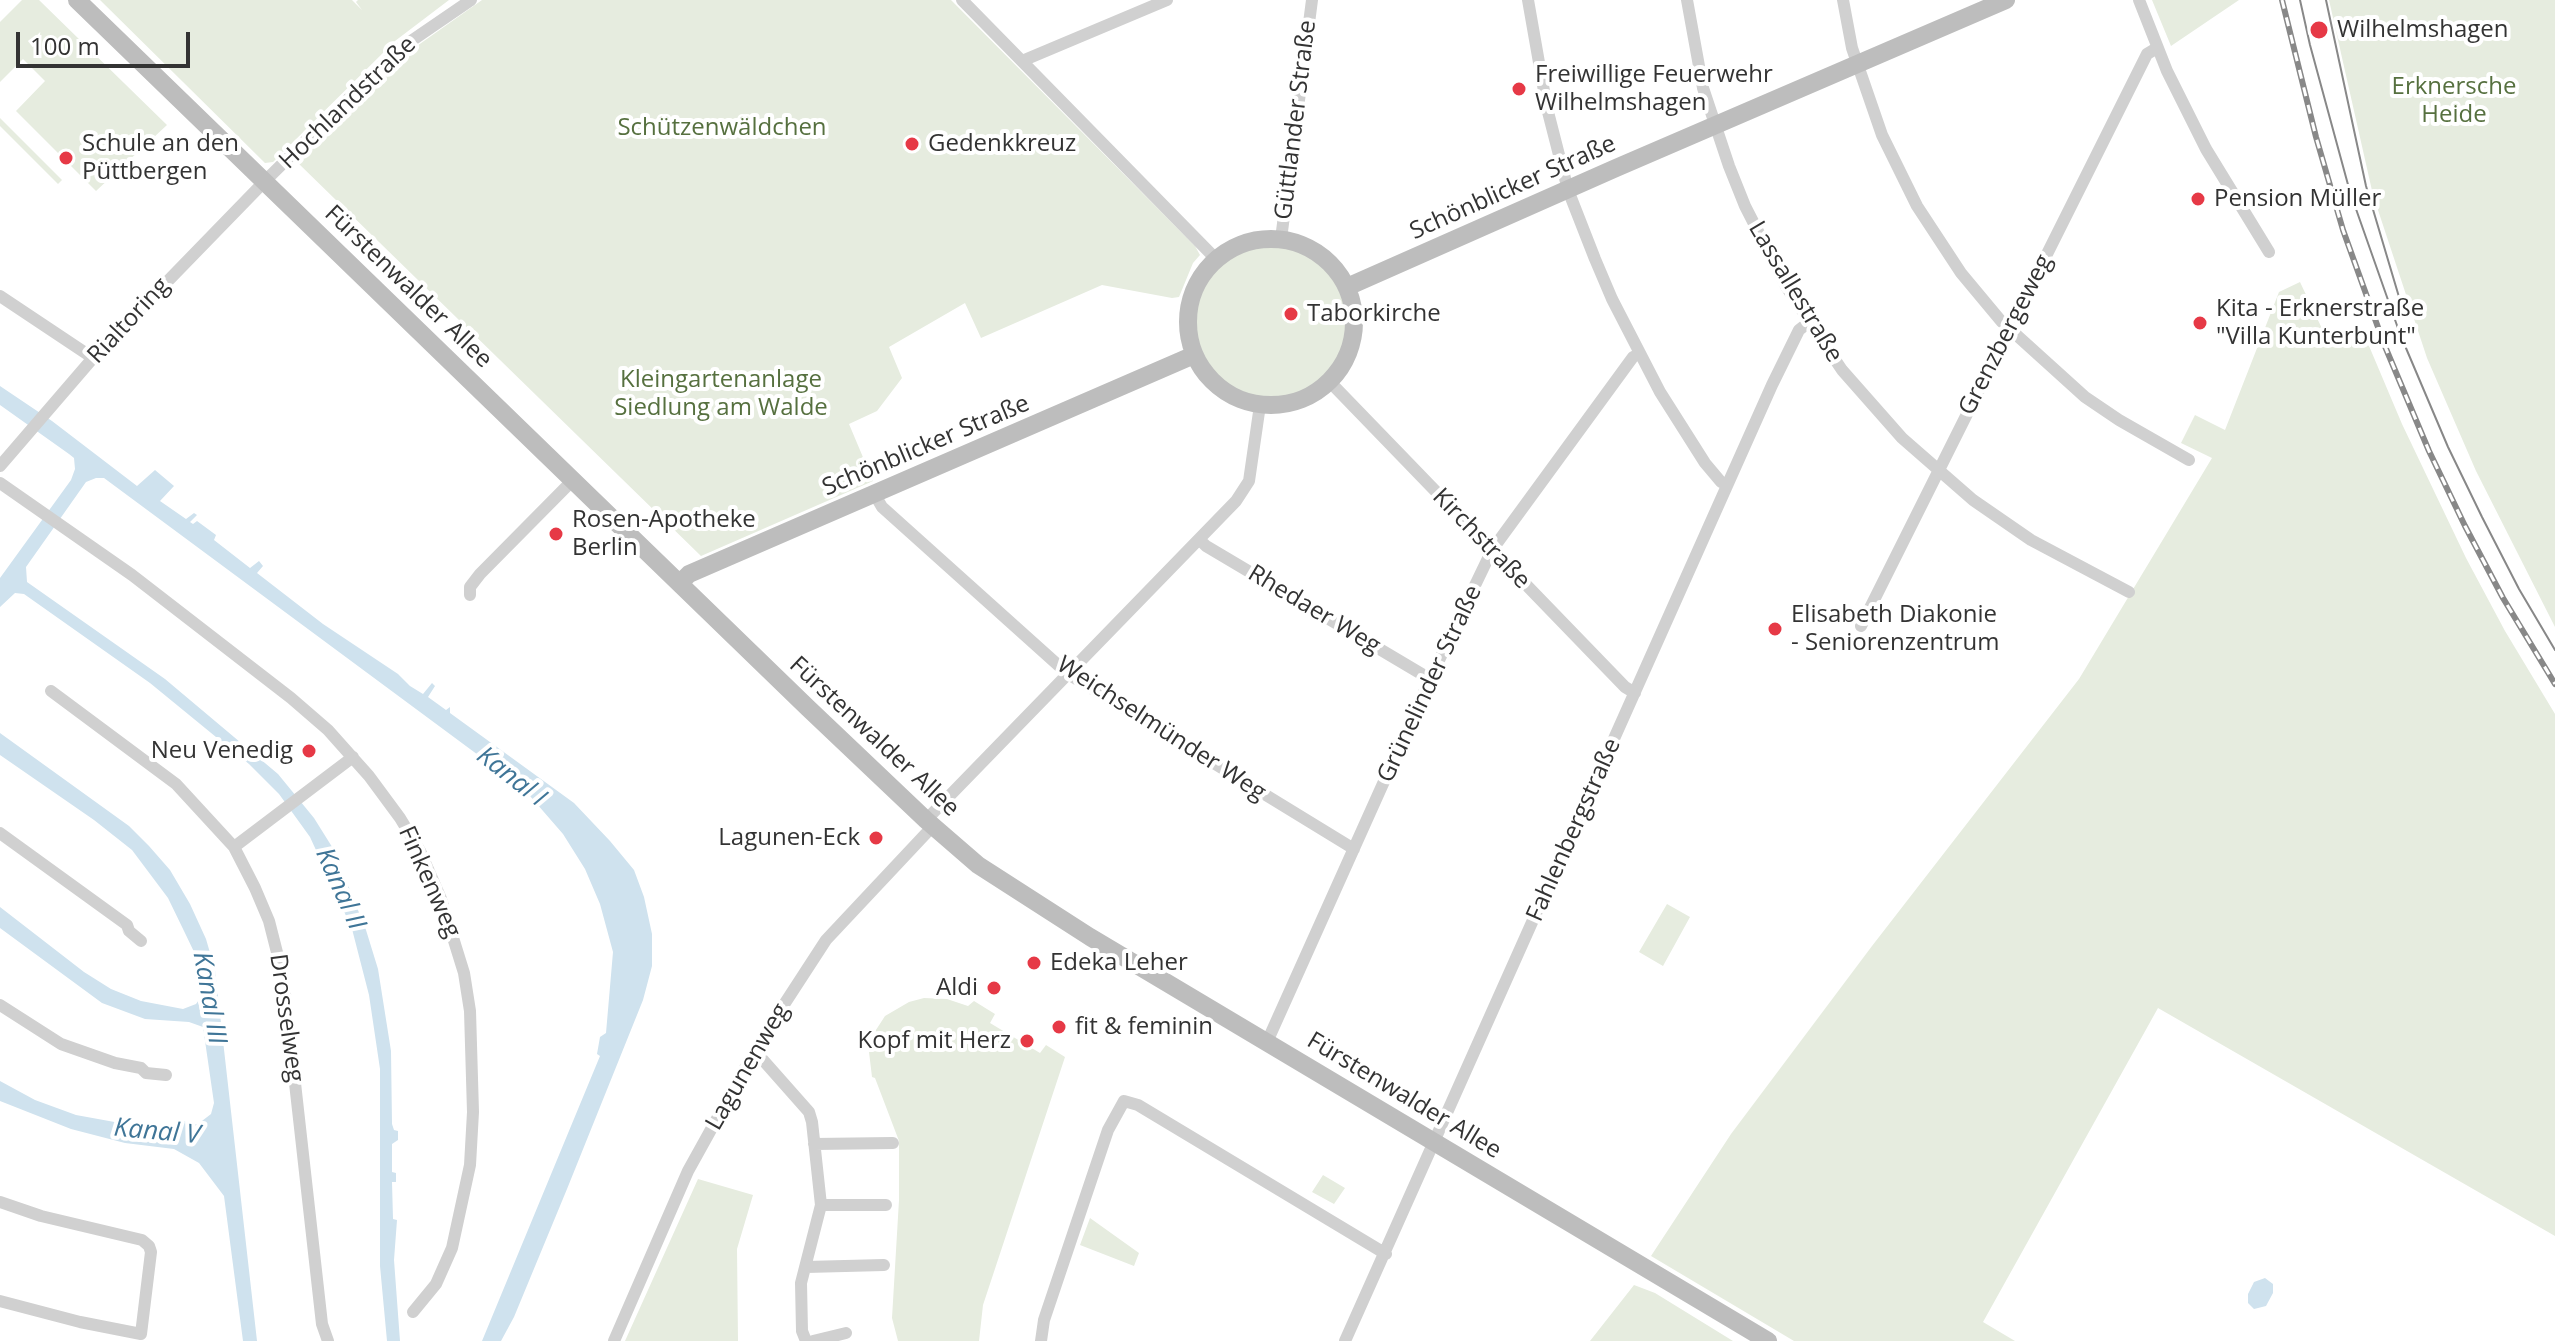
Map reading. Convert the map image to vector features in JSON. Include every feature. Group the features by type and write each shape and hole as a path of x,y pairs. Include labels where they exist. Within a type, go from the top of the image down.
{"main road":[{"name":"Fürstenwalder Allee","path":"77,0 680,583 930,823 978,865 1267,1042 1768,1341"},
{"name":"Schönblicker Straße","path":"1347,287 2006,0"},
{"path":"1281,239 1314,251 1338,271 1354,306 1355,324 1345,362 1330,382 1299,400 1260,405 1231,395 1217,385 1194,355 1188,337 1187,316 1191,296 1200,277 1215,258 1247,242 1281,239"},
{"name":"Schönblicker Straße","path":"680,583 689,574 1194,355"}],"street":[{"name":"Hochlandstraße","path":"265,181 398,50 471,0"},
{"path":"962,0 1215,258"},
{"path":"1022,61 1167,0"},
{"name":"Güttlander Straße","path":"1281,239 1312,0"},
{"path":"1528,0 1547,108 1568,190 1612,299 1660,392 1705,463 1727,485"},
{"name":"Lassallestraße","path":"1687,0 1698,67 1715,126 1750,217 1808,323 1870,404 1937,471 2031,540 2070,564 2129,592"},
{"path":"1843,0 1857,63 1882,135 1917,206 1961,273 2009,329 2085,397 2189,460"},
{"path":"2139,0 2157,48 2206,149 2269,252"},
{"name":"Grenzbergeweg","path":"1861,626 2147,54 2157,48"},
{"name":"Rialtoring","path":"0,466 93,358 265,181"},
{"path":"0,296 93,358"},
{"name":"Fahlenbergstraße","path":"1345,1341 1727,485 1799,330 1808,323"},
{"name":"Grünelinder Straße","path":"1267,1042 1430,679 1492,550 1632,358 1639,354"},
{"name":"Kirchstraße","path":"1330,382 1625,687 1635,693"},
{"name":"Lagunenweg","path":"614,1341 688,1171 752,1054 826,940 1068,674 1236,501 1249,481 1260,405"},
{"path":"470,595 470,587 480,574 573,480"},
{"name":"Finkenweg","path":"0,483 132,575 257,670 319,723 353,757 400,818 429,872 458,947 470,1006 473,1112 466,1188 452,1248 443,1271 427,1297 413,1312"},
{"name":"Weichselmünder Weg","path":"875,495 879,505 1068,674 1354,849"},
{"name":"Rhedaer Weg","path":"1199,539 1430,679"},
{"name":"Drosselweg","path":"51,691 176,784 234,847 265,910 281,964 322,1324 328,1341"},
{"path":"234,847 353,757"},
{"path":"0,833 127,925 129,931 141,941"},
{"path":"0,1005 61,1044 115,1063 141,1068 146,1073 166,1075"},
{"path":"752,1054 763,1060 809,1112 821,1205 801,1283 802,1331 806,1341"},
{"path":"1041,1341 1044,1320 1108,1130 1124,1101 1138,1105 1386,1254"},
{"path":"814,1144 893,1143"},
{"path":"0,1202 41,1216 142,1240 151,1252 141,1334 0,1301"},
{"path":"821,1205 886,1205"},
{"path":"806,1267 884,1265"},
{"path":"813,1341 846,1333"}],"green space":[{"name":"Schule an den Püttbergen","path":"22,0 39,0 167,125 96,191 16,111 45,81 23,59 0,82 0,22"},
{"path":"100,0 352,0 362,10 356,2 358,0 449,0 395,41 273,162 265,163"},
{"name":"Kleingartenanlage Siedlung am Walde","path":"482,0 951,0 1195,246 1200,255 1193,263 1179,297 1102,285 981,338 965,303 889,347 902,378 877,411 849,424 873,481 701,556 298,163 407,53"},
{"path":"2152,0 2239,0 2171,46"},
{"name":"Erknersche Heide","path":"2329,0 2555,0 2555,627 2476,471 2427,358 2373,195"},
{"path":"0,118 62,180 58,184 0,126"},
{"path":"1271,245 1300,251 1325,267 1341,292 1347,321 1341,350 1325,375 1300,391 1271,397 1242,391 1217,375 1201,350 1195,321 1201,292 1217,267 1242,251"},
{"path":"2300,282 2325,335 2361,327 2402,424 2466,558 2555,714 2555,1236 2158,1008 1983,1322 2015,1341 1794,1341 1651,1256 1731,1134 2079,679 2212,458 2181,443 2195,415 2225,430 2279,292"},
{"path":"1667,904 1690,917 1663,966 1639,952"},
{"path":"924,998 947,999 968,1006 974,1001 995,1014 990,1023 1040,1053 1046,1045 1065,1057 983,1305 979,1341 898,1341 892,1318 899,1141 872,1077 869,1052 874,1033 885,1016 909,1002"},
{"path":"1323,1175 1345,1188 1334,1204 1312,1192"},
{"path":"698,1179 753,1195 737,1249 738,1341 625,1341"},
{"path":"1090,1218 1139,1253 1134,1266 1080,1245"},
{"path":"1634,1285 1655,1293 1733,1341 1590,1341"}],"water":[{"path":"0,386 137,486 155,470 174,486 160,501 186,519 194,513 197,515 190,522 193,524 197,521 216,535 214,540 250,568 259,561 263,566 257,573 323,624 398,674 410,686 423,694 432,683 435,686 428,697 446,710 450,707 450,713 574,803 634,870 652,934 652,966 643,1000 514,1317 501,1341 482,1341 600,1056 597,1054 600,1037 606,1033 613,952 600,904 585,869 563,834 530,796 497,769 104,478 86,482 26,567 27,582 165,679 278,774 314,818 334,850 378,969 391,1051 392,1124 398,1131 398,1140 392,1144 392,1172 396,1173 396,1182 392,1182 393,1219 397,1220 394,1260 400,1341 387,1341 380,1266 380,1069 369,995 352,929 310,837 279,794 249,764 150,683 24,594 15,593 0,607 0,578 71,480 75,469 74,458 0,405"},
{"path":"0,733 129,826 149,846 170,870 206,939 215,970 257,1341 243,1341 224,1196 199,1163 174,1149 125,1143 71,1129 0,1101 0,1081 35,1100 76,1115 120,1123 174,1125 175,1122 185,1121 186,1125 198,1124 211,1114 214,1103 203,1027 189,1022 145,1019 102,1003 0,928 0,907 84,972 111,989 141,1001 183,1009 196,1004 203,994 196,956 168,898 132,850 0,755"},
{"path":"2265,1278 2273,1284 2273,1293 2266,1306 2254,1309 2248,1303 2248,1294 2254,1282"}],"tram line":[{"path":"2300,0 2350,192 2400,334 2448,447 2482,517 2555,650"},
{"path":"2326,0 2366,186 2402,307"}],"railway":[{"path":"2282,0 2343,230 2384,344 2465,526 2503,598 2555,684"}],"place":[{"name":"Wilhelmshagen","path":"2319,30"},
{"name":"Freiwillige Feuerwehr Wilhelmshagen","path":"1519,89"},
{"name":"Gedenkkreuz","path":"912,144"},
{"name":"Schule an den Püttbergen","path":"66,158"},
{"name":"Pension Müller","path":"2198,199"},
{"name":"Taborkirche","path":"1291,314"},
{"name":"Kita - Erknerstraße \"Villa Kunterbunt\"","path":"2200,323"},
{"name":"Rosen-Apotheke Berlin","path":"556,534"},
{"name":"Elisabeth Diakonie - Seniorenzentrum","path":"1775,629"},
{"name":"Neu Venedig","path":"309,751"},
{"name":"Lagunen-Eck","path":"876,838"},
{"name":"Edeka Leher","path":"1034,963"},
{"name":"Aldi","path":"994,988"},
{"name":"fit & feminin","path":"1059,1027"},
{"name":"Kopf mit Herz","path":"1027,1041"}],"park label":[{"name":"Schützenwäldchen","path":"722,128"}],"water label":[{"name":"Kanal I","path":"511,777"},
{"name":"Kanal II","path":"340,889"},
{"name":"Kanal III","path":"209,998"},
{"name":"Kanal V","path":"157,1132"}]}
